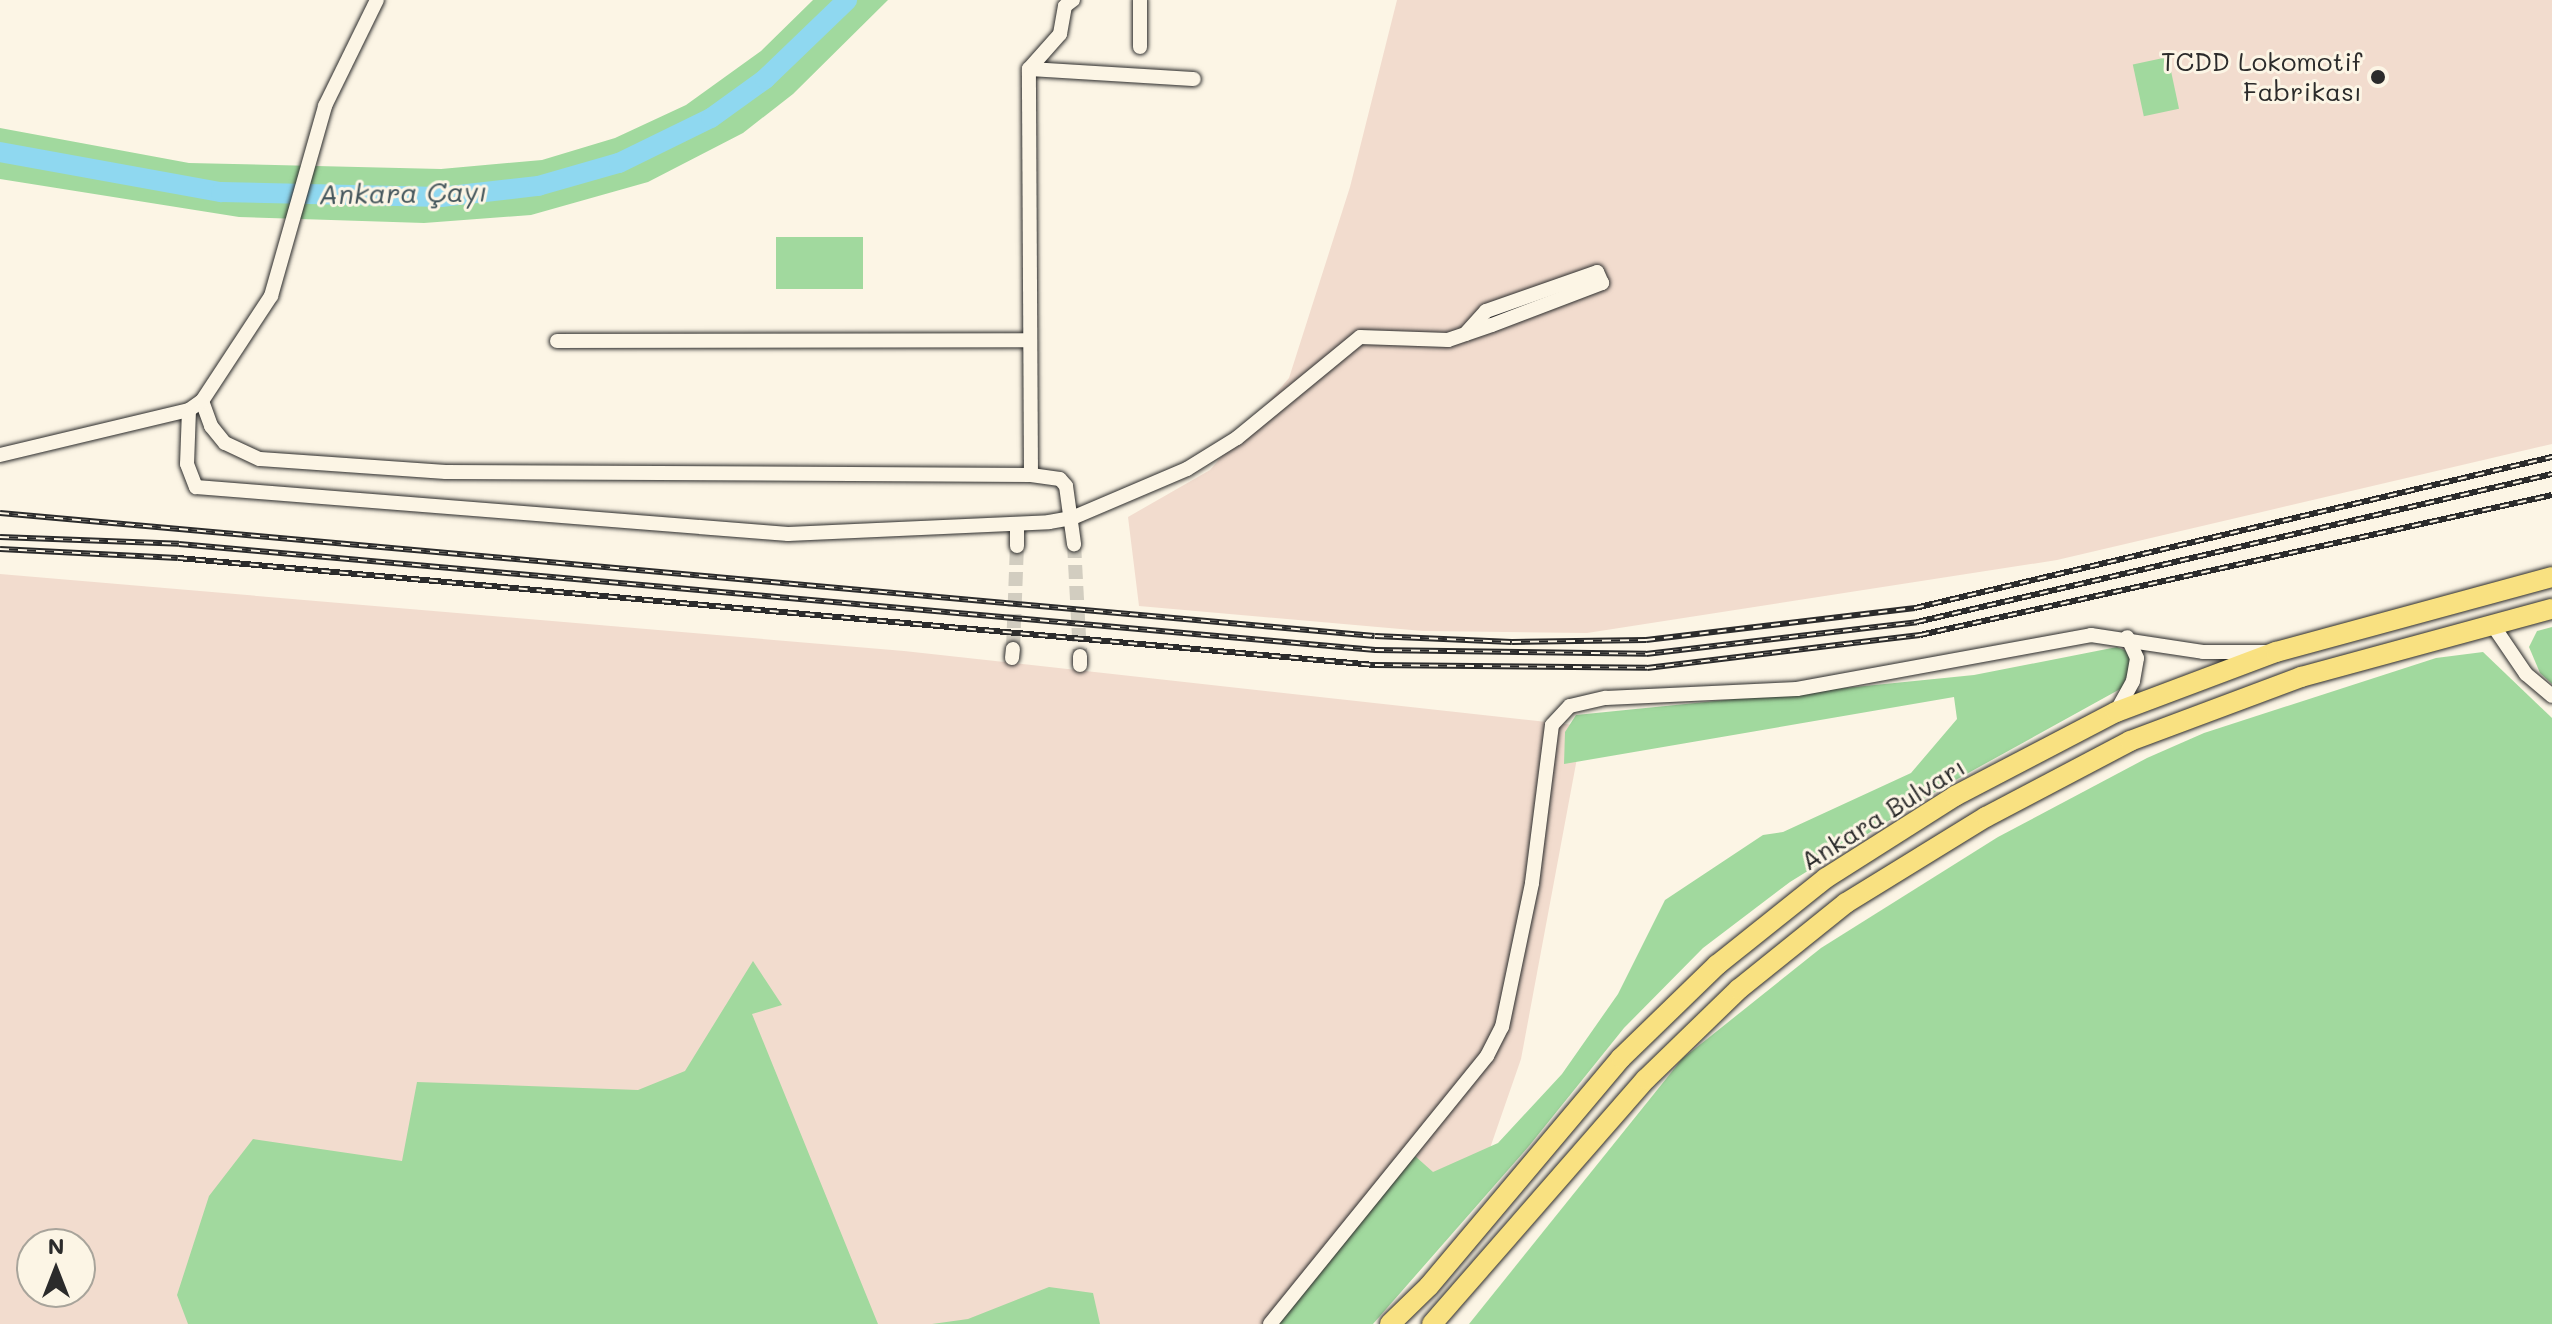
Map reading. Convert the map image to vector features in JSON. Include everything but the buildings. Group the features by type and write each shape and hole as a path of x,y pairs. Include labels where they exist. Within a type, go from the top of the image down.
{"main road":[{"name":"Ankara Bulvarı","path":"1390,1324 1429,1286 1621,1058 1717,965 1826,878 1916,820 2116,712 2276,652 2552,577"},
{"path":"1432,1324 1646,1079 1739,989 1846,903 1986,817 2130,741 2301,677 2552,609"}],"street":[{"path":"0,455 189,410 202,401 271,296 325,106 377,0"},
{"path":"1031,475 1029,69 1060,34 1065,6 1073,0"},
{"path":"1140,0 1140,47"},
{"path":"1029,69 1194,79"},
{"path":"189,410 187,464 196,487 788,534 1017,524 1072,518 1158,483 1237,438 1360,337 1386,335 1416,341 1465,334 1602,283 1597,272 1486,311 1465,334"},
{"path":"557,341 1030,340"},
{"path":"202,401 211,426 225,443 260,459 446,472 1031,475 1060,479 1072,518 1074,544"},
{"path":"1017,524 1017,546"},
{"path":"2494,627 2526,674 2552,696"},
{"path":"1270,1324 1487,1056 1502,1027 1532,883 1552,725 1570,706 1606,698 1797,689 2091,635 2127,637 2203,652 2276,652"},
{"path":"2116,712 2133,681 2137,658 2127,637"}],"shaded area":[{"path":"1397,0 2552,0 2552,444 2057,560 1587,633 1423,631 1139,606 1128,517 1210,470 1289,378 1350,187"},
{"path":"0,574 904,651 1583,726 1521,1059 1488,1154 1335,1324 0,1324"}],"green space":[{"path":"813,0 888,0 793,94 743,133 648,182 531,215 424,223 239,217 0,179 0,128 189,163 441,169 542,160 615,138 686,105 761,51"},
{"path":"2168,57 2179,109 2144,116 2133,64"},
{"path":"776,237 863,237 863,289 776,289"},
{"path":"2552,627 2552,684 2540,673 2529,647 2537,631"},
{"path":"2117,647 2129,652 2132,662 2122,688 1943,787 1790,882 1703,948 1624,1028 1529,1146 1373,1324 1279,1324 1415,1156 1433,1172 1498,1143 1562,1074 1618,994 1665,900 1763,835 1783,832 1911,773 1957,719 1954,697 1564,764 1565,732 1576,715 1974,675"},
{"path":"2483,652 2552,718 2552,1324 1469,1324 1682,1059 1821,948 1998,837 2147,758 2204,733 2436,658"},
{"path":"753,961 782,1005 752,1014 878,1324 188,1324 177,1295 209,1196 253,1139 402,1161 417,1082 638,1090 685,1071"},
{"path":"1049,1287 1093,1293 1100,1324 932,1324 968,1319"}],"waterway":[{"name":"Ankara Çayı","path":"0,152 221,192 441,197 538,186 619,163 711,118 765,79 847,0"}],"tunnel":[{"path":"1074,544 1080,656"},
{"path":"1013,649 1017,546"}],"railway":[{"path":"0,513 1375,636 1512,642 1646,640 1915,608 2552,457"},
{"path":"0,537 179,544 1375,650 1646,654 1917,622 2552,474"},
{"path":"0,549 178,558 1375,665 1647,668 1920,635 2552,495"}],"place":[{"name":"TCDD Lokomotif Fabrikası","path":"2378,77"}]}
